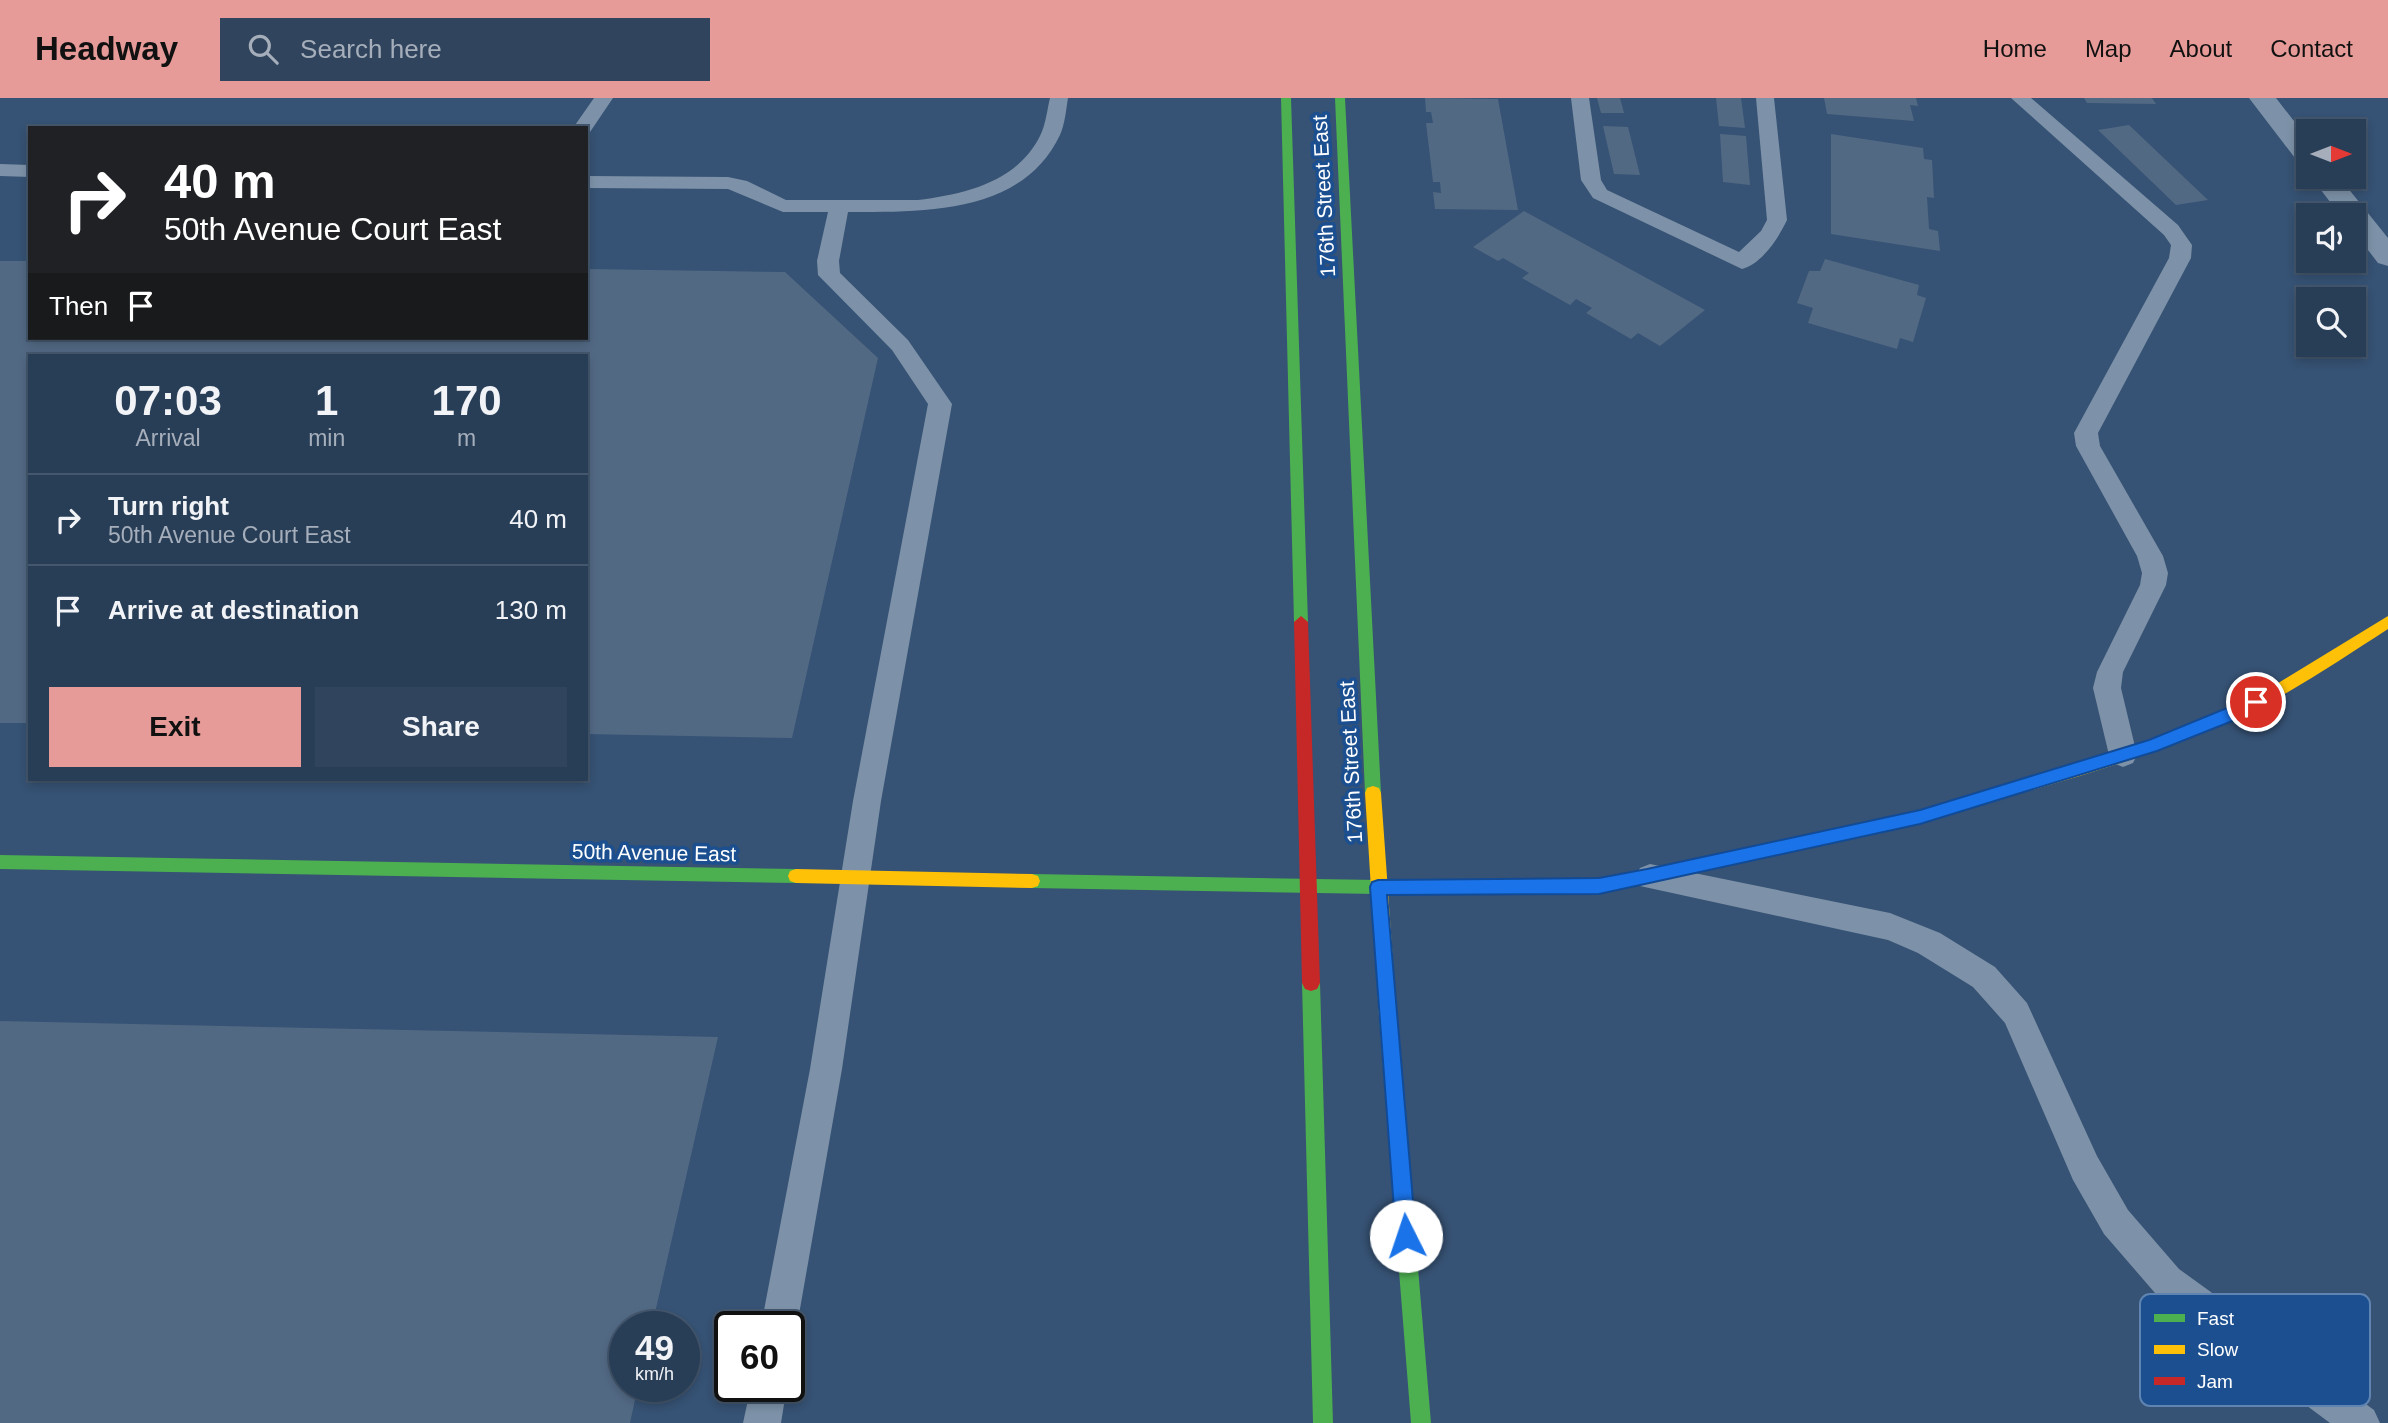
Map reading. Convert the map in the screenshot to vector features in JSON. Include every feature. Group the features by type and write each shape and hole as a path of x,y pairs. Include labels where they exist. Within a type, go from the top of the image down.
{"main road":[{"name":"176th Street East","path":"1286,98 1323,1423"},
{"name":"176th Street East","path":"1340,98 1378,887 1421,1423"},
{"name":"50th Avenue East","path":"0,862 1307,886 1599,886 1920,817 2123,755 2234,713 2300,679 2384,629"}],"street":[{"path":"2262,98 2296,141"},
{"path":"2334,189 2388,257"}],"lane":[{"path":"584,126 604,98"},
{"path":"588,182 728,183 740,185 783,206 918,206 940,203 987,192 1011,182 1040,153 1051,132 1059,98"},
{"path":"1580,98 1591,180 1601,194 1742,262 1770,234 1777,220 1765,98"},
{"path":"2020,98 2171,230 2182,245 2179,258 2086,433 2088,446 2150,556 2155,573 2153,585 2110,672 2107,688 2123,755"},
{"path":"0,170 28,170"},
{"path":"782,1311 826,1069 855,878 940,404 900,345 829,275 828,261 839,206"},
{"path":"1647,876 1890,927 1929,943 1984,977 2016,1013 2085,1168 2116,1222 2167,1281 2185,1294"},
{"path":"762,1423 766,1402"},
{"path":"2338,1406 2361,1423"}],"building":[{"path":"1425,98 1498,99 1518,210 1435,209 1433,192 1441,193 1440,182 1433,182 1426,123 1433,123 1431,112 1426,112"},
{"path":"1597,98 1620,98 1624,113 1601,113"},
{"path":"1716,98 1741,98 1745,128 1719,126"},
{"path":"1824,98 1916,98 1918,106 1910,105 1914,121 1827,114"},
{"path":"2084,98 2152,98 2156,104 2087,103"},
{"path":"2129,125 2208,200 2176,205 2098,130"},
{"path":"1603,126 1628,127 1640,175 1614,174"},
{"path":"1720,134 1746,136 1750,185 1723,182"},
{"path":"1831,134 1923,148 1924,159 1932,160 1934,198 1927,197 1929,229 1938,231 1940,251 1831,234"},
{"path":"1524,211 1705,310 1660,346 1638,333 1631,339 1586,313 1592,308 1576,299 1570,305 1522,278 1529,273 1503,258 1498,261 1473,247"},
{"path":"1825,259 1919,285 1917,295 1926,298 1913,342 1900,338 1897,349 1808,323 1813,308 1797,303 1809,271 1820,271"},
{"path":"0,261 28,261 28,340 588,340 588,269 785,272 878,358 792,738 588,734 588,354 28,354 28,723 0,723"},
{"path":"0,1021 718,1037 655,1311 609,1311 609,1402 635,1402 630,1423 0,1423"}],"traffic: fast":[{"path":"1286,98 1301,622"},
{"path":"1340,98 1373,793"},
{"path":"0,862 796,876"},
{"path":"1032,881 1378,887 1599,886 1666,872"},
{"path":"1311,983 1323,1423"},
{"path":"1388,1017 1421,1423"}],"traffic: slow":[{"path":"1971,801 2105,761 2204,726 2275,692 2388,622"},
{"path":"1373,793 1388,1017"},
{"path":"796,876 1032,881"}],"traffic: jam":[{"path":"1301,622 1311,983"},
{"path":"1666,872 1920,817 1971,801"}],"route":[{"path":"1406,1236 1378,887 1599,886 1647,876 1920,817 2152,746 2256,702"}]}
